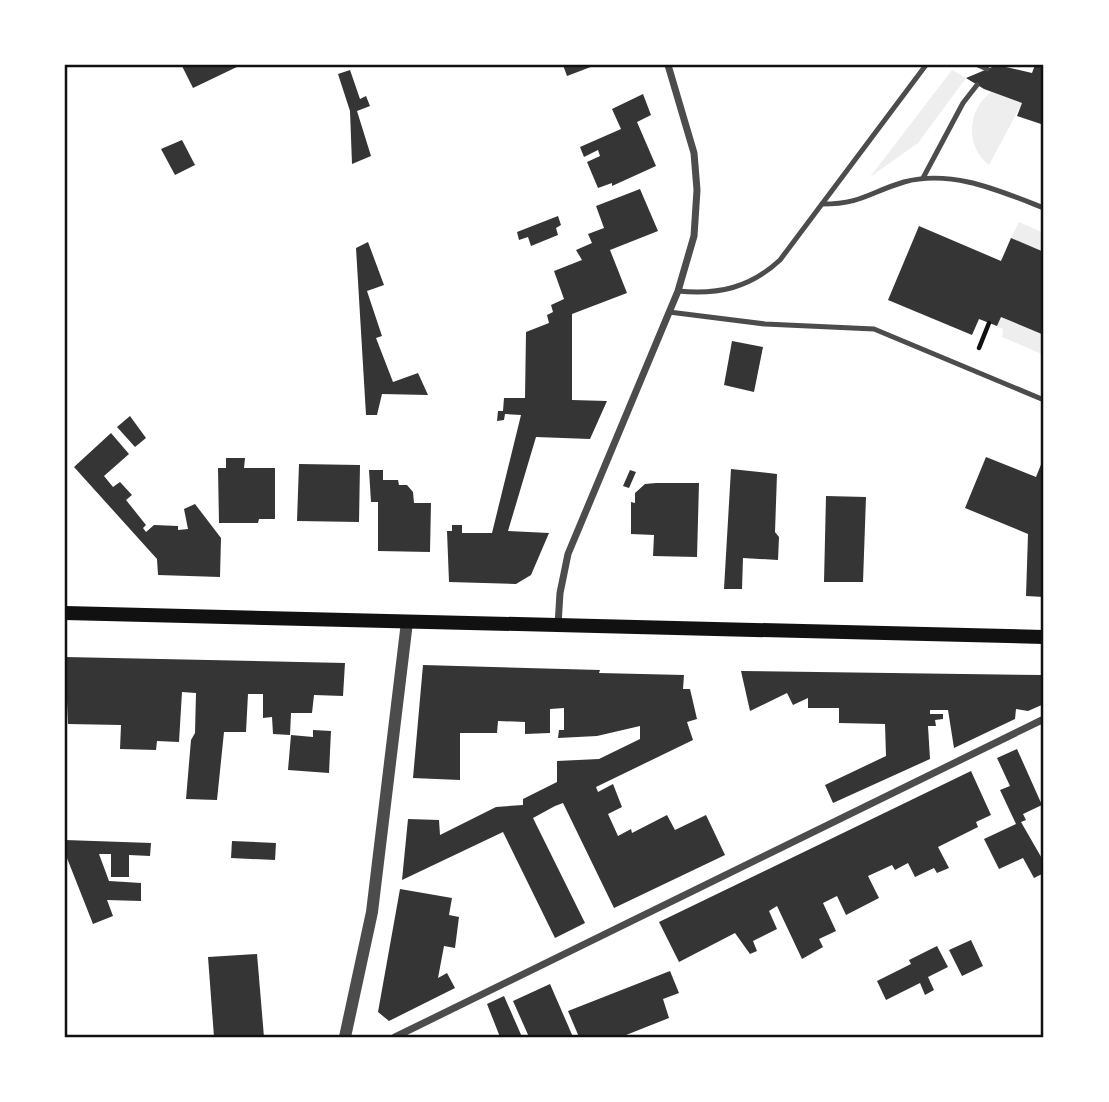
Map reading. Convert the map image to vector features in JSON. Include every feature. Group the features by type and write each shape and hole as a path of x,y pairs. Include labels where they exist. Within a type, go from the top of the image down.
{"main road":[{"path":"65,614 1044,637"}],"street":[{"path":"558,625 560,593 568,554 678,291 694,236 697,190 694,153 668,65"},
{"path":"345,1037 372,912 407,622"},
{"path":"395,1037 1044,719"}],"lane":[{"path":"678,291 699,293 734,289 761,277 780,260 926,65"},
{"path":"978,65 987,69"},
{"path":"923,178 963,103 977,85"},
{"path":"822,204 845,204 866,199 902,183 923,178 961,180 1044,208"},
{"path":"669,312 765,324 874,329 1044,400"}],"shaded area":[{"path":"952,70 966,78 918,143 870,177"},
{"path":"991,92 1022,103 989,165 976,149 972,128 977,108"},
{"path":"1019,222 1044,233 1044,252 1011,238"},
{"path":"1001,317 1044,335 1044,355 1002,337 1003,329 997,326"}],"building":[{"path":"241,65 193,88 182,66"},
{"path":"563,65 596,65 567,76"},
{"path":"997,65 1032,73 1035,65 1044,65 1044,125 1017,116 1022,103 984,89 966,78"},
{"path":"350,70 360,99 366,96 370,106 357,111 371,156 352,164 350,111 338,74"},
{"path":"643,94 651,115 637,122 656,166 612,186 612,183 598,188 587,162 600,156 598,150 584,157 580,147 621,129 612,109"},
{"path":"182,140 195,165 175,175 161,149"},
{"path":"640,189 658,231 610,250 627,293 572,314 572,400 607,401 590,439 536,437 508,531 549,533 531,575 516,584 449,582 447,531 452,531 452,525 462,525 462,533 492,533 521,415 505,414 504,420 497,421 498,411 503,411 504,398 525,398 526,332 549,323 547,315 553,312 551,305 564,299 554,271 582,260 576,250 592,243 588,234 604,228 596,206"},
{"path":"558,216 561,225 556,228 558,235 531,246 528,237 519,240 517,232"},
{"path":"919,226 1001,261 1011,238 1044,252 1044,335 1001,317 997,326 979,319 972,335 888,300"},
{"path":"368,242 384,285 367,291 382,336 376,338 393,382 418,373 428,395 382,394 377,415 366,415 356,248"},
{"path":"732,341 763,347 754,392 724,385"},
{"path":"130,416 146,438 135,447 117,427"},
{"path":"111,433 129,454 104,476 113,487 120,482 132,495 126,500 146,525 143,528 146,532 154,525 178,526 178,530 188,529 184,509 195,504 221,538 220,577 158,575 157,559 74,467"},
{"path":"986,457 1036,477 1044,457 1044,597 1026,596 1028,534 965,508"},
{"path":"226,458 245,458 244,468 275,468 275,519 259,519 258,523 219,523 218,468 226,468"},
{"path":"299,464 360,465 359,522 297,521"},
{"path":"731,469 777,474 775,532 779,537 778,560 743,558 742,589 724,589"},
{"path":"369,470 383,470 383,480 398,480 399,485 407,485 413,492 414,503 431,503 430,552 378,551 378,502 371,502"},
{"path":"630,470 636,472 629,488 623,486"},
{"path":"699,483 697,557 653,556 654,535 631,534 631,502 635,503 635,493 645,484"},
{"path":"826,496 866,497 863,582 824,582"},
{"path":"65,657 345,663 343,696 314,695 312,713 291,713 290,735 273,734 272,717 263,718 263,694 248,694 246,732 224,732 217,800 186,799 191,740 195,733 196,693 182,692 179,742 157,741 156,750 120,749 121,725 68,724"},
{"path":"423,665 684,675 683,689 690,689 697,719 687,722 693,740 596,787 598,792 613,784 622,807 608,814 618,836 631,829 632,833 667,815 675,830 706,815 725,855 614,908 563,803 555,806 533,818 585,923 555,938 503,832 402,880 408,819 439,820 440,835 496,807 523,805 523,799 557,782 557,761 599,759 640,739 640,726 597,736 558,738 559,730 564,730 564,708 550,709 550,733 525,734 525,722 498,721 497,733 460,733 460,780 413,778"},
{"path":"741,671 1044,675 1044,704 1028,711 1016,709 1015,719 954,748 948,710 930,710 930,714 943,714 943,719 935,720 936,726 928,726 930,759 833,803 825,785 886,756 885,724 839,723 839,708 808,708 808,698 793,705 787,693 750,711"},
{"path":"313,730 331,731 329,773 288,770 291,735 313,737"},
{"path":"1017,749 1042,805 1023,814 1026,820 1021,822 1044,862 1044,873 1034,878 1023,858 999,869 984,839 1016,824 1000,790 1010,786 997,758"},
{"path":"971,771 991,815 976,822 978,827 938,847 949,868 937,873 934,868 915,877 908,863 895,870 892,865 868,876 879,898 846,915 837,896 823,903 836,931 819,939 823,947 802,959 777,906 769,911 777,929 753,941 757,951 750,954 735,933 679,962 659,922"},
{"path":"65,840 151,843 150,856 129,855 129,877 111,877 111,854 99,854 109,881 141,883 141,901 107,900 113,916 93,924 65,853"},
{"path":"232,841 276,843 275,860 231,858"},
{"path":"400,889 452,898 449,915 459,917 455,948 444,946 438,978 447,973 455,988 389,1021 378,1012"},
{"path":"971,940 983,966 962,976 949,950"},
{"path":"937,946 948,967 928,977 934,990 925,995 920,983 886,1000 877,981 911,964 909,960"},
{"path":"257,954 264,1037 214,1037 208,957"},
{"path":"670,971 679,993 663,999 669,1018 621,1037 579,1037 568,1011"},
{"path":"550,984 573,1037 529,1037 513,1001"},
{"path":"504,996 522,1037 500,1037 487,1004"}]}
